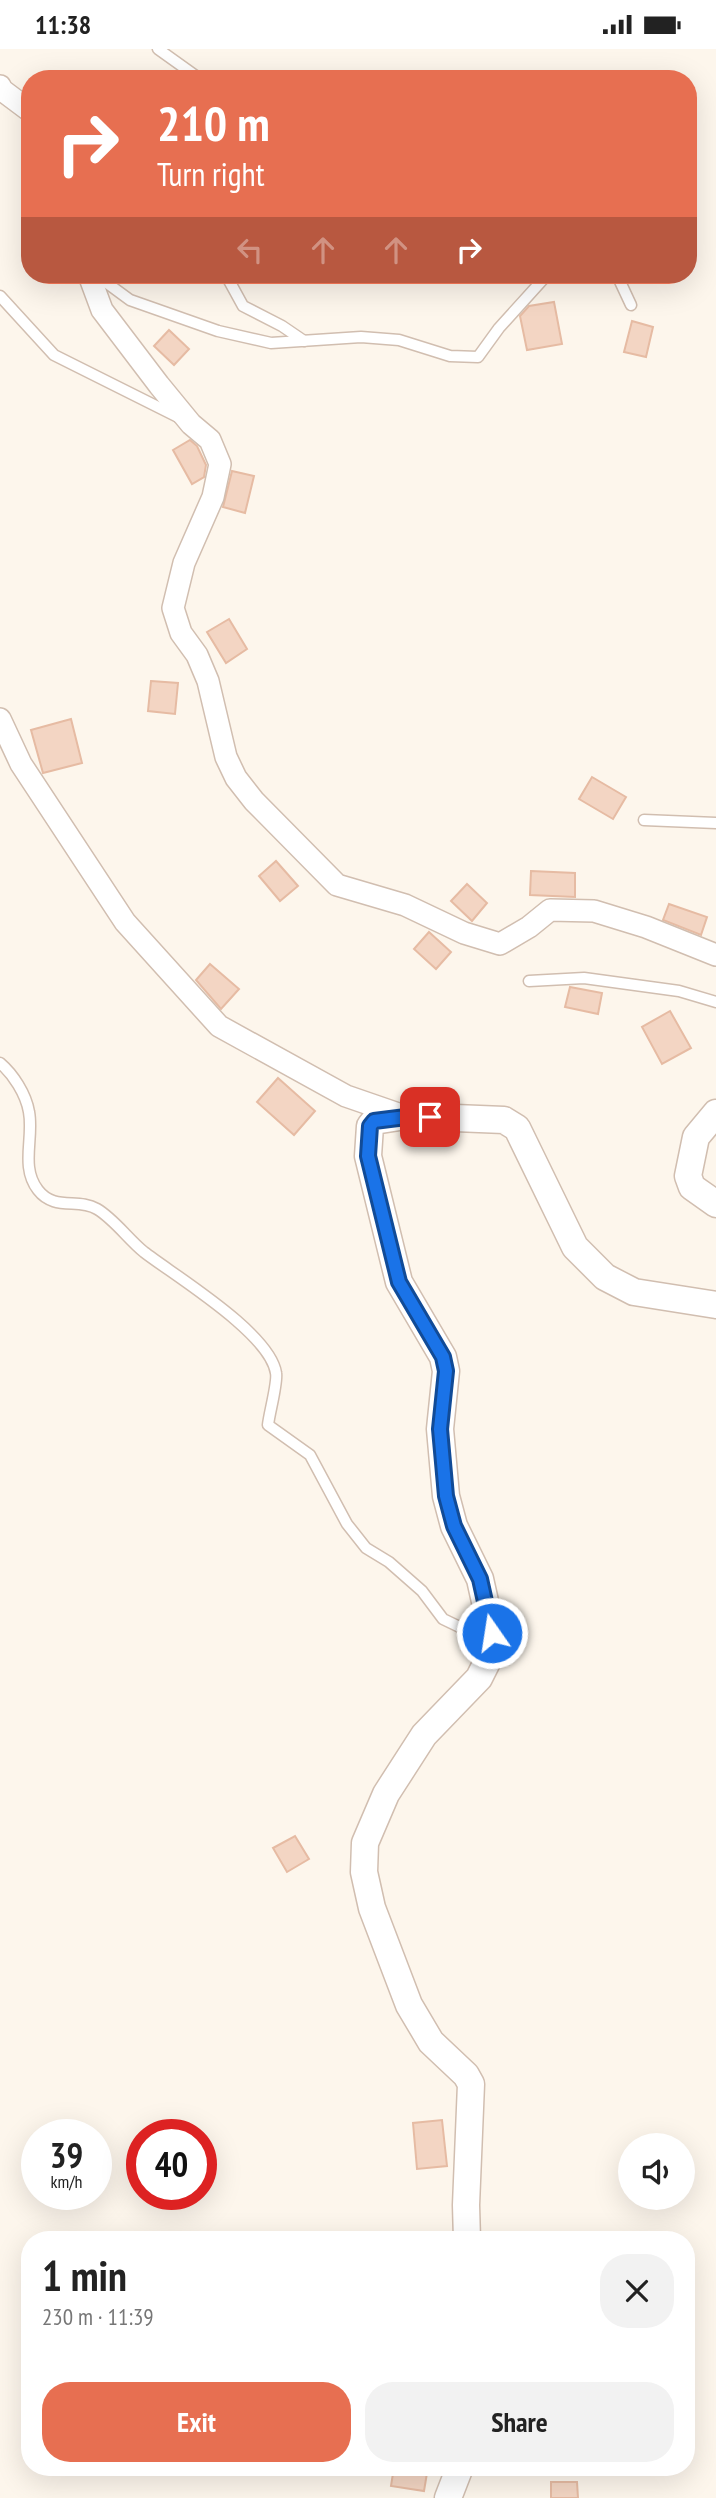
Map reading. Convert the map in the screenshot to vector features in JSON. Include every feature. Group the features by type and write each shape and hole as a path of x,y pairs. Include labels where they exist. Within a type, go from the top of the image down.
{"street":[{"path":"0,86 21,104"},
{"path":"92,284 102,310 191,424 210,440 220,464 213,497 184,563 173,608 181,633 197,655 208,681 226,757 236,778 254,801 337,884 405,905 464,933 500,944 550,911 594,911 646,927 716,955"},
{"path":"0,719 21,764 125,922 219,1026 346,1096 406,1117"},
{"path":"716,1113 696,1137 688,1177 692,1187 716,1204"},
{"path":"467,2231 471,2084 466,2075 431,2042 409,2005 372,1908 364,1872 365,1843 386,1794 424,1735 479,1678 489,1658 492,1633 480,1579 454,1526 446,1496 440,1429 446,1371 443,1357 399,1282 368,1156 370,1126 374,1121 406,1117 504,1120 517,1128 575,1247 605,1277 634,1292 716,1304"},
{"path":"448,2498 457,2476"}],"lane":[{"path":"158,49 187,70"},
{"path":"108,284 130,300 218,331 271,344 361,337 399,340 450,356 478,357 499,328 539,284"},
{"path":"231,284 243,306 304,341"},
{"path":"621,284 631,305"},
{"path":"0,296 54,355 191,424"},
{"path":"644,821 716,823"},
{"path":"529,981 584,978 679,991 716,1002"},
{"path":"0,1063 13,1074 29,1111 29,1174 38,1191 52,1202 95,1207 143,1251 189,1282 244,1328 265,1350 276,1373 268,1425 310,1455 347,1524 366,1548 389,1562 422,1591 443,1619 470,1632 492,1633"}],"building":[{"path":"554,302 562,344 527,350 520,316 529,306"},
{"path":"632,321 653,327 646,357 624,352"},
{"path":"169,330 189,349 174,365 154,346"},
{"path":"190,440 197,446 206,465 204,477 192,484 173,450"},
{"path":"232,471 254,476 245,513 223,507"},
{"path":"229,619 247,649 226,663 207,632"},
{"path":"151,681 178,683 175,714 148,711"},
{"path":"71,719 82,763 43,773 31,730"},
{"path":"592,777 626,797 613,819 579,799"},
{"path":"276,861 298,886 280,901 259,876"},
{"path":"531,871 575,873 575,897 530,895"},
{"path":"467,884 487,903 472,921 451,901"},
{"path":"669,904 707,917 701,935 663,920"},
{"path":"429,932 451,952 436,969 414,949"},
{"path":"210,964 239,989 221,1009 196,980"},
{"path":"570,987 602,993 598,1014 565,1007"},
{"path":"670,1011 691,1048 662,1064 642,1027"},
{"path":"278,1078 315,1111 294,1135 257,1102"},
{"path":"295,1836 309,1859 287,1872 273,1848"},
{"path":"442,2120 447,2166 417,2169 413,2123"},
{"path":"393,2476 426,2476 424,2491 391,2486"},
{"path":"551,2482 577,2482 578,2498 551,2498"}],"route":[{"path":"430,1117 374,1121 370,1126 368,1156 399,1282 443,1357 446,1371 440,1429 446,1496 454,1526 480,1579 492,1633"}]}
